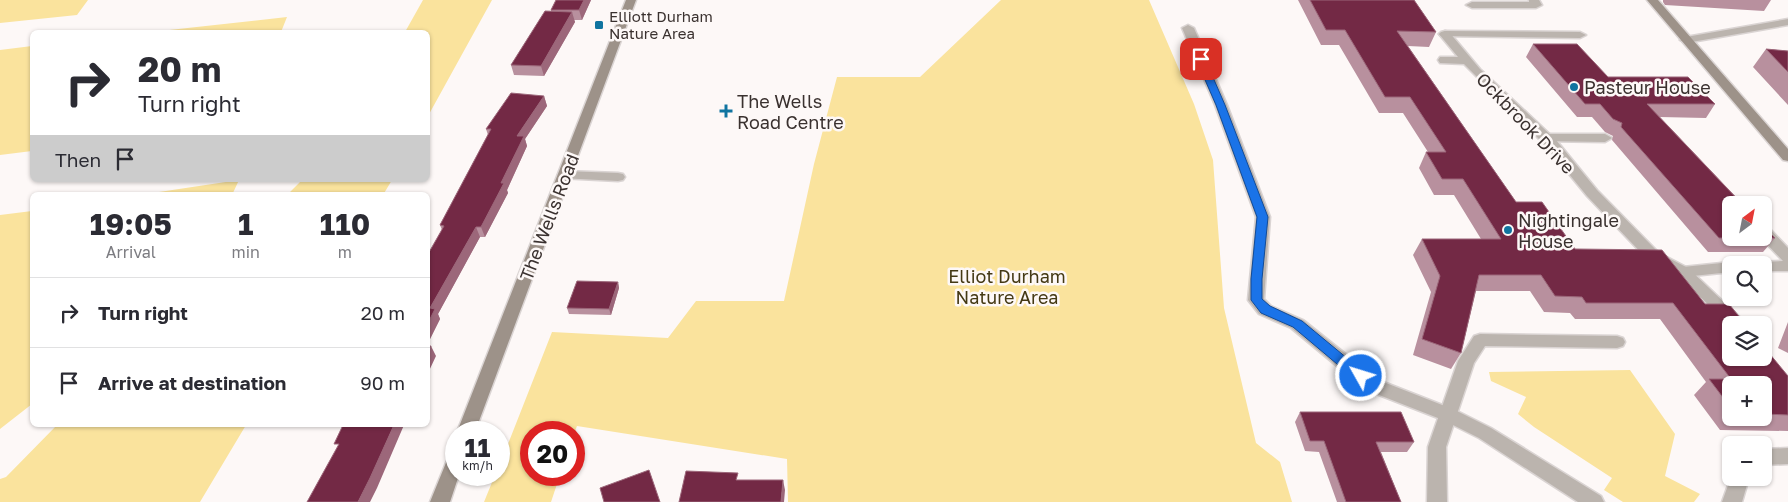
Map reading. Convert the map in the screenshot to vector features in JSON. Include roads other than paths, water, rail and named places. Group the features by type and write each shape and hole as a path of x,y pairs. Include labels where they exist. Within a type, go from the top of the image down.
{"street":[{"name":"The Wells Road","path":"470,421 631,0"},
{"path":"1472,5 1536,5 1534,0"},
{"path":"1652,0 1788,157"},
{"path":"1686,40 1788,22"},
{"path":"1188,28 1221,105 1263,217 1256,279 1256,300 1265,310 1297,324 1361,376 1380,388 1449,415 1485,433 1594,502"},
{"name":"Ockbrook Drive","path":"1580,35 1445,34 1466,60 1546,138 1592,194 1654,257 1683,272 1730,316"},
{"name":"Ockbrook Drive","path":"1444,60 1466,60"},
{"path":"1546,138 1605,138"},
{"path":"565,175 618,177"},
{"path":"1772,240 1788,256"},
{"path":"1772,266 1788,266"},
{"path":"1683,272 1722,267"},
{"path":"1437,502 1437,447 1466,361 1480,340 1617,342"},
{"path":"1772,457 1788,456"},
{"path":"440,502 446,486"},
{"path":"1732,502 1737,486"}],"place":[{"name":"Elliott Durham Nature Area","path":"599,25"},
{"name":"Pasteur House","path":"1574,87"},
{"name":"The Wells Road Centre","path":"726,111"},
{"name":"Nightingale House","path":"1508,230"}],"park label":[{"name":"Elliot Durham Nature Area","path":"1007,286"}]}
